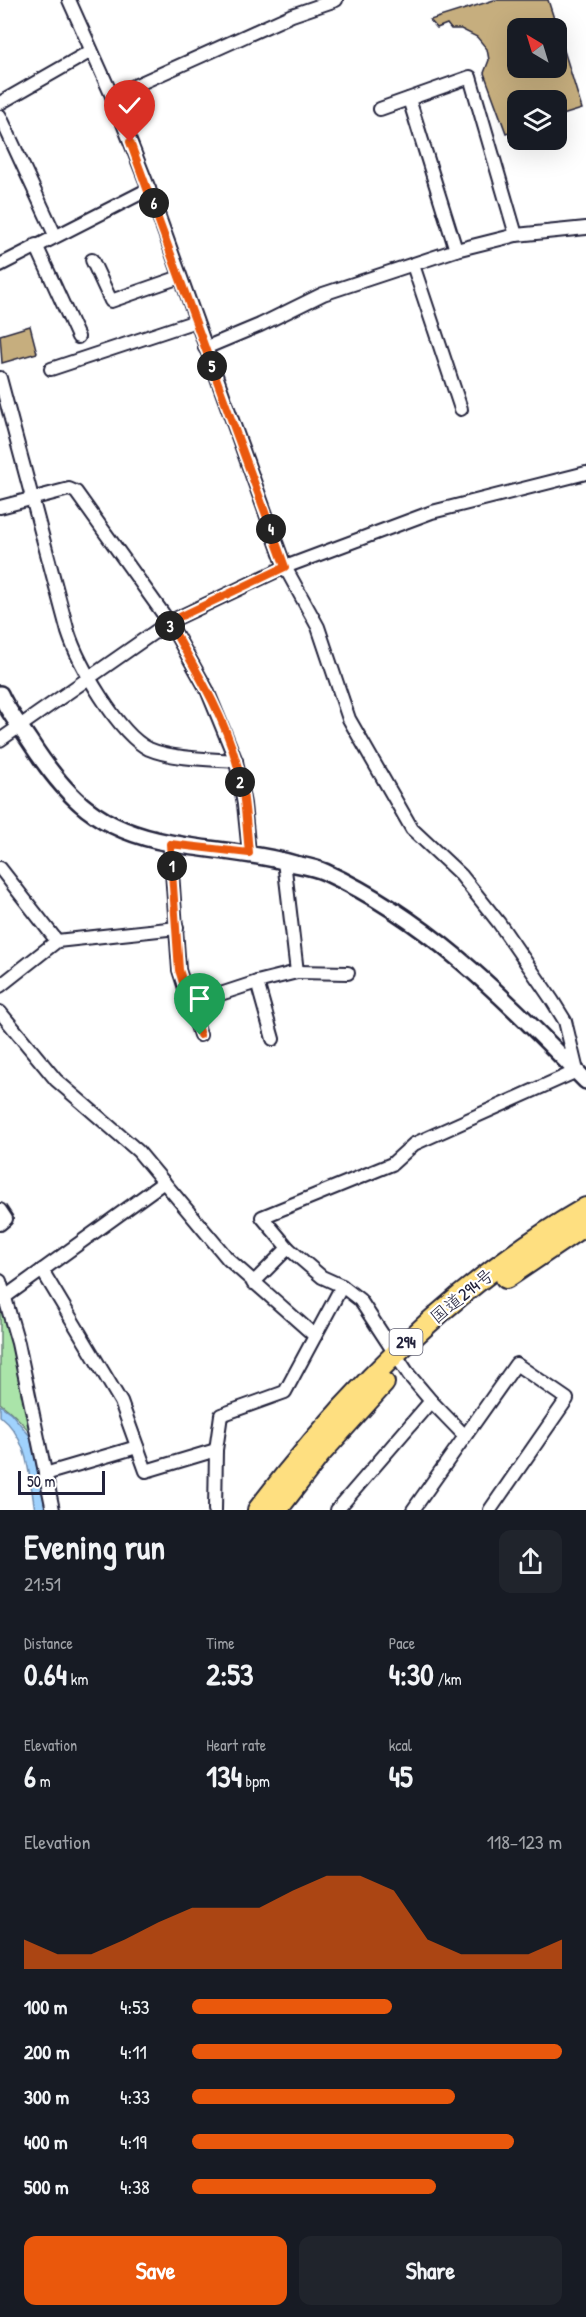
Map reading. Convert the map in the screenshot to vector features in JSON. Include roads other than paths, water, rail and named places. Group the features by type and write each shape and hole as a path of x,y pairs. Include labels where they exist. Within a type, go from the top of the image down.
{"highway":[{"name":"国道294号","path":"258,1510 335,1415 492,1272 529,1244 586,1208"},
{"name":"国道294号","path":"277,1510 398,1359 537,1256 586,1224"}],"street":[{"path":"69,0 112,96 149,189 285,567 318,627 349,719 412,829 461,875 499,923 552,1000 565,1021 581,1076"},
{"path":"112,96 292,15 336,0"},
{"path":"0,103 91,51"},
{"path":"380,110 470,77 516,235"},
{"path":"409,99 456,250"},
{"path":"0,116 55,235"},
{"path":"0,265 149,189"},
{"path":"205,348 324,294 456,250 516,235 586,228"},
{"path":"36,245 78,338"},
{"path":"92,260 111,301 180,277"},
{"path":"413,265 461,409"},
{"path":"51,369 196,321"},
{"path":"0,378 74,652 88,678 128,732 148,748 178,756 236,761"},
{"path":"0,740 169,622 285,567 432,512 586,472"},
{"path":"0,507 69,489 76,492 169,622 207,690 236,761 244,804 249,853"},
{"path":"0,694 47,769 80,805 118,829 170,844 249,853 284,861 322,871 355,887 426,931 474,969 581,1076"},
{"path":"170,844 179,970 200,1035"},
{"path":"284,861 297,972"},
{"path":"0,868 57,940"},
{"path":"0,986 57,940 177,928"},
{"path":"190,1004 257,982 297,972 348,973"},
{"path":"257,982 273,1039"},
{"path":"0,1012 56,1080 138,1151 228,1259 315,1336"},
{"path":"465,1436 431,1401 398,1359 360,1300 342,1286 322,1277 288,1248 262,1217 392,1164 414,1144 581,1076"},
{"path":"5,1297 164,1182"},
{"path":"0,1210 6,1219 0,1224"},
{"path":"254,1283 288,1248"},
{"path":"42,1270 121,1402 146,1472 216,1450"},
{"path":"0,1281 18,1343 53,1510"},
{"path":"215,1510 216,1450 221,1415 285,1392 342,1286"},
{"path":"413,1510 516,1364 567,1399 490,1510"},
{"path":"337,1510 431,1401"},
{"path":"45,1474 137,1447"}],"water":[{"path":"0,1405 11,1413 30,1436 46,1510 35,1510 29,1472 22,1447 10,1425 0,1416"}]}
